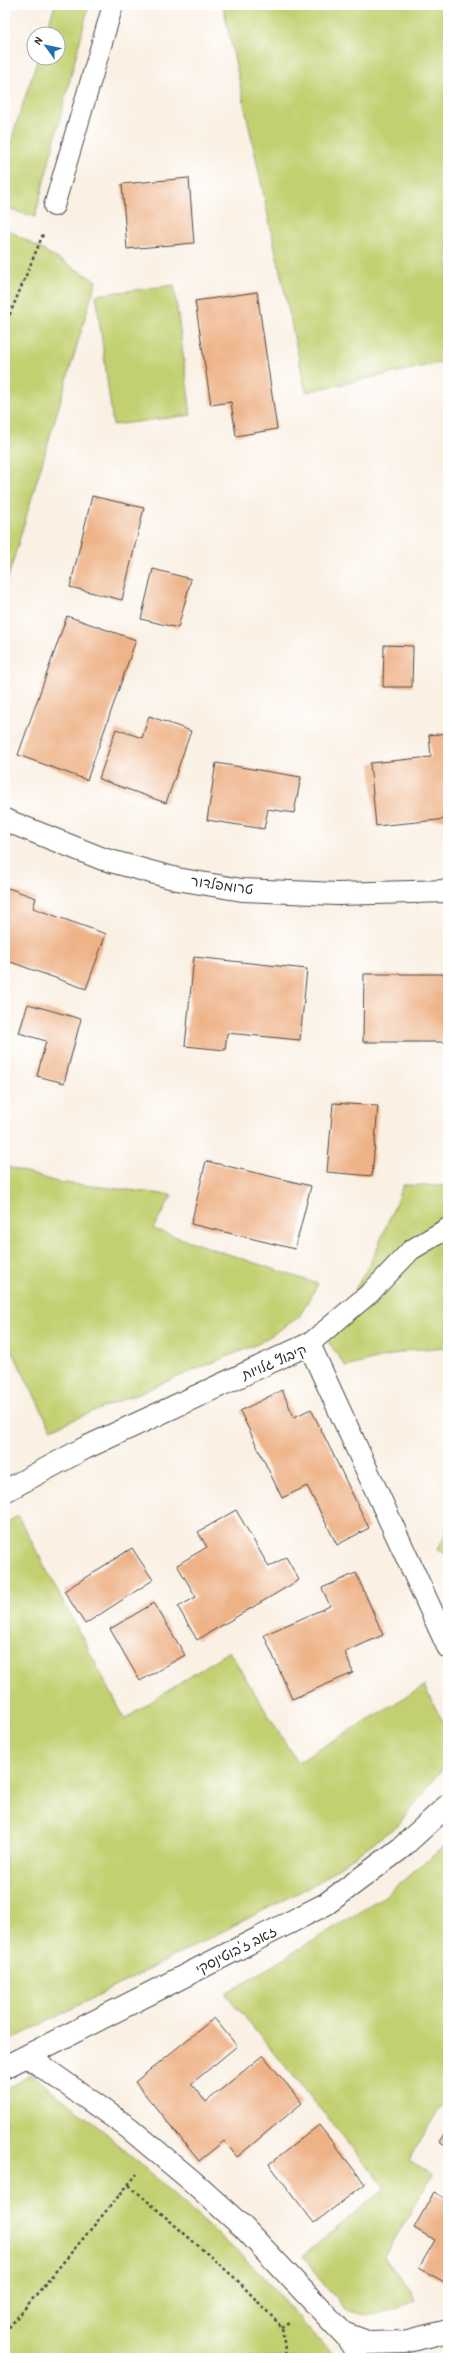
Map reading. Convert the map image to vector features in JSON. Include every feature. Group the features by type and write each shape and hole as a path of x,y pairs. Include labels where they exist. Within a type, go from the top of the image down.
{"street":[{"name":"טרומפלדור","path":"5,820 103,859 177,879 242,890 337,894 448,891"},
{"name":"קיבוץ גלויות","path":"5,1491 85,1448 309,1344 448,1647"},
{"name":"זאב ז'בוטינסקי","path":"5,2068 326,1904 400,1849 448,1805"},
{"path":"27,2056 129,2128 157,2151 244,2228 343,2333 370,2343 383,2343 404,2342 448,2331"}],"lane":[{"path":"54,206 113,5"},
{"path":"309,1344 370,1293 411,1250 448,1228"},
{"path":"343,2333 359,2358"}],"path":[{"path":"5,326 54,206"},
{"path":"5,2332 157,2151"},
{"path":"129,2185 236,2280 282,2327 286,2358"}],"green space":[{"path":"55,5 89,5 35,217 5,208 5,167 14,131 35,66 66,66 66,26 48,26"},
{"path":"223,5 448,5 448,361 306,392"},
{"path":"5,228 96,281 5,588"},
{"path":"174,285 191,415 113,425 96,295"},
{"path":"5,1166 57,1182 172,1195 153,1229 318,1284 299,1317 258,1344 51,1429 5,1337"},
{"path":"403,1185 448,1186 448,1347 410,1350 346,1367 327,1340 374,1256"},
{"path":"18,1516 125,1719 229,1651 297,1762 424,1686 448,1732 448,1761 398,1825 317,1883 5,2043 5,1523"},
{"path":"448,1530 448,1555 437,1550"},
{"path":"448,1843 448,2093 409,2160 432,2175 384,2257 416,2299 391,2311 373,2315 364,2315 355,2313 342,2306 303,2256 385,2188 226,1994 381,1899"},
{"path":"31,2074 107,2134 256,2269 335,2358 5,2358 5,2091"}],"building":[{"path":"189,178 194,243 127,249 122,184"},
{"path":"257,292 277,429 236,436 231,402 211,405 195,301"},
{"path":"92,496 144,508 122,600 70,587"},
{"path":"153,569 191,579 178,628 141,619"},
{"path":"67,616 136,640 87,780 18,755"},
{"path":"384,645 413,646 412,687 383,687"},
{"path":"149,716 191,731 166,803 99,779 116,729 142,738"},
{"path":"448,733 448,819 376,826 370,763 431,757 429,735"},
{"path":"216,763 301,777 294,813 268,809 264,829 207,820"},
{"path":"5,887 36,898 33,908 106,934 86,989 5,960"},
{"path":"194,957 307,969 300,1040 227,1033 225,1050 185,1046"},
{"path":"364,974 448,974 448,1042 363,1042"},
{"path":"28,1004 81,1019 64,1083 37,1076 46,1041 19,1033"},
{"path":"333,1103 378,1106 372,1176 327,1172"},
{"path":"206,1161 311,1186 295,1249 191,1224"},
{"path":"282,1390 294,1417 311,1409 369,1528 337,1545 307,1486 282,1498 240,1411"},
{"path":"236,1510 269,1567 286,1557 299,1580 197,1640 178,1607 196,1597 177,1565 207,1547 198,1532"},
{"path":"132,1548 153,1580 85,1624 64,1591"},
{"path":"356,1573 383,1635 345,1652 353,1673 292,1699 264,1635 330,1606 322,1588"},
{"path":"154,1603 185,1655 140,1681 110,1629"},
{"path":"214,2018 237,2046 191,2084 206,2102 263,2055 302,2103 237,2157 224,2141 199,2161 135,2082"},
{"path":"319,2125 365,2184 314,2223 269,2164"},
{"path":"448,2127 448,2148 439,2142"},
{"path":"434,2192 448,2200 448,2284 419,2268 435,2240 414,2228"}]}
